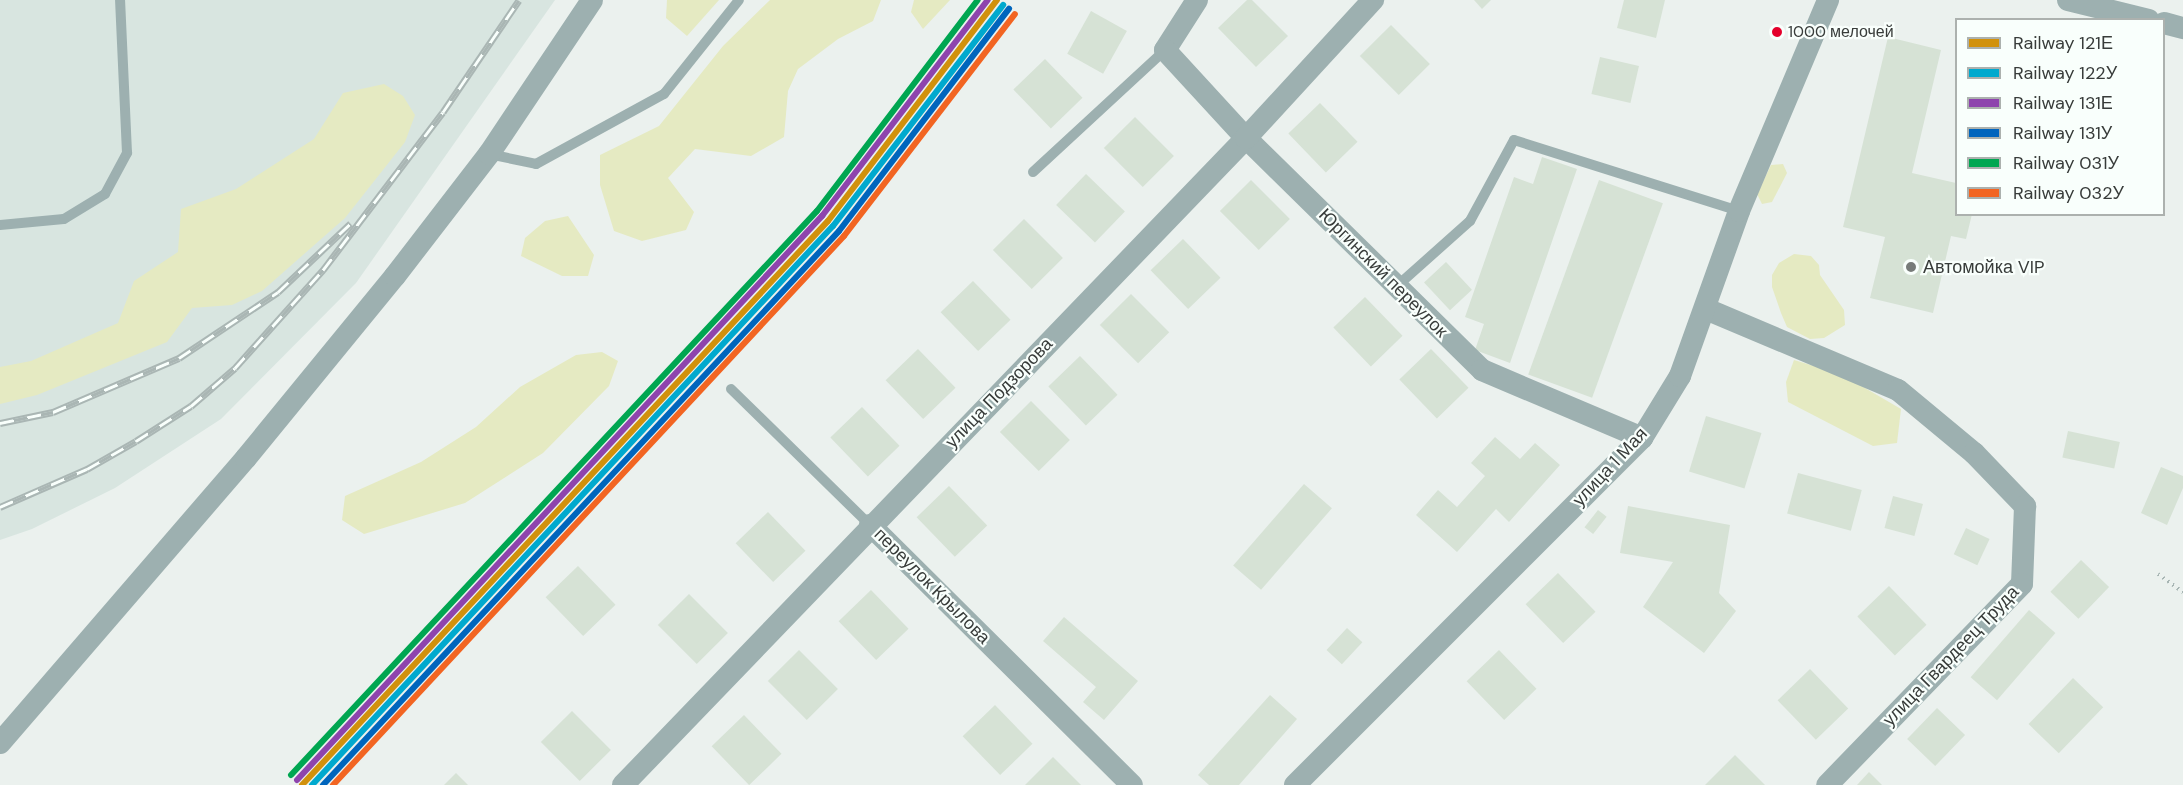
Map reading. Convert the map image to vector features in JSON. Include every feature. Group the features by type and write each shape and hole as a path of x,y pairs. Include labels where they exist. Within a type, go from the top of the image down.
{"street":[{"path":"0,743 254,449 489,154 592,0"},
{"path":"1165,50 1197,0"},
{"name":"улица Подзорова","path":"623,785 870,525 1246,138 1373,0"},
{"name":"улица 1 Мая","path":"1294,785 1642,438 1680,376 1706,309 1738,211 1828,0"},
{"path":"2068,0 2141,18"},
{"path":"2165,24 2183,28"},
{"name":"Юргинский переулок","path":"1165,50 1246,138 1482,370 1642,438"},
{"name":"улица Гвардеец Труда","path":"1706,309 1898,390 1974,453 2025,506 2022,584 1827,785"},
{"name":"переулок Крылова","path":"870,525 1132,785"}],"lane":[{"path":"0,225 64,219 105,194 127,153 120,0"},
{"path":"489,154 536,164 664,94 739,0"},
{"path":"1033,172 1165,50"},
{"path":"1397,286 1470,221 1514,140 1738,211"},
{"name":"переулок Крылова","path":"731,389 870,525"}],"path":[{"path":"2158,574 2183,592"}],"shaded area":[{"path":"0,0 555,0 356,283 221,419 115,488 32,529 0,540"}],"green space":[{"path":"667,0 719,0 687,36 666,18"},
{"path":"770,0 881,0 873,21 838,39 798,69 788,91 784,137 751,156 695,149 668,178 694,212 686,230 642,241 614,231 600,185 600,155 659,126 723,46"},
{"path":"914,0 950,0 923,29 911,12"},
{"path":"384,84 403,96 415,115 405,142 345,218 262,291 232,305 192,308 167,342 37,395 0,404 0,367 31,361 118,323 134,281 178,252 181,209 236,189 314,139 343,93"},
{"path":"1783,164 1787,173 1772,202 1762,204 1757,194 1771,165"},
{"path":"568,216 594,255 588,276 562,276 521,256 525,238 545,221"},
{"path":"1794,254 1811,256 1819,265 1820,275 1844,310 1845,325 1824,338 1810,339 1787,327 1781,313 1772,287 1772,275 1779,263"},
{"path":"602,352 618,361 609,386 543,453 465,503 364,534 342,520 345,496 421,462 476,427 520,387 576,355"},
{"path":"1794,360 1841,374 1901,409 1897,443 1873,446 1788,402 1786,382"}],"building":[{"path":"1247,0 1252,0 1288,36 1256,67 1218,28"},
{"path":"1474,0 1491,0 1482,9"},
{"path":"1624,0 1665,0 1656,38 1617,28"},
{"path":"1091,11 1127,31 1103,74 1067,54"},
{"path":"1391,25 1430,64 1399,95 1360,56"},
{"path":"1888,37 1941,50 1912,173 1955,183 1955,216 1972,216 1966,239 1951,236 1933,313 1870,298 1885,237 1843,227"},
{"path":"1600,57 1639,66 1630,103 1591,94"},
{"path":"1045,59 1083,98 1051,128 1013,90"},
{"path":"1320,103 1358,142 1326,172 1288,134"},
{"path":"1135,117 1174,156 1143,187 1104,148"},
{"path":"1542,157 1577,169 1510,363 1475,350 1484,324 1465,317 1514,177 1533,184"},
{"path":"1086,174 1125,212 1095,242 1056,205"},
{"path":"1251,180 1290,219 1259,250 1220,211"},
{"path":"1599,180 1663,203 1592,398 1528,375"},
{"path":"1024,219 1063,258 1032,289 993,250"},
{"path":"1183,239 1221,278 1188,309 1151,270"},
{"path":"1446,262 1472,290 1450,310 1424,282"},
{"path":"973,281 1011,320 978,351 941,312"},
{"path":"1131,294 1169,332 1138,363 1100,325"},
{"path":"1365,297 1403,336 1371,366 1333,328"},
{"path":"918,349 956,388 923,419 886,380"},
{"path":"1431,349 1469,388 1437,418 1399,380"},
{"path":"1080,356 1118,395 1086,425 1048,387"},
{"path":"1031,401 1070,440 1039,471 1000,432"},
{"path":"862,407 900,446 868,476 830,438"},
{"path":"1706,416 1761,433 1745,488 1689,471"},
{"path":"2068,431 2120,442 2114,468 2062,457"},
{"path":"1495,437 1520,459 1535,443 1560,465 1509,522 1496,509 1457,552 1416,515 1438,490 1457,507 1485,476 1471,463"},
{"path":"2161,467 2183,476 2183,488 2167,525 2141,513"},
{"path":"1798,473 1862,490 1851,531 1787,514"},
{"path":"1304,484 1332,508 1261,590 1233,566"},
{"path":"949,486 987,526 955,557 917,517"},
{"path":"1893,496 1923,504 1914,536 1884,528"},
{"path":"1628,506 1730,525 1719,593 1736,611 1704,653 1643,607 1673,562 1620,553"},
{"path":"1598,510 1607,517 1593,534 1584,527"},
{"path":"768,512 806,551 773,582 736,543"},
{"path":"1966,528 1990,539 1977,565 1954,554"},
{"path":"2081,560 2109,587 2078,619 2050,592"},
{"path":"578,566 616,605 583,636 546,597"},
{"path":"1558,573 1596,612 1563,643 1526,604"},
{"path":"1889,586 1927,625 1895,655 1857,617"},
{"path":"871,590 909,629 876,660 839,621"},
{"path":"689,594 728,633 697,664 658,625"},
{"path":"2029,610 2055,633 1997,700 1971,677"},
{"path":"1064,617 1138,681 1104,720 1083,702 1096,687 1043,641"},
{"path":"1347,628 1362,642 1342,664 1327,650"},
{"path":"799,650 838,689 807,720 768,681"},
{"path":"1499,650 1537,689 1504,720 1467,681"},
{"path":"1810,669 1848,709 1816,740 1778,700"},
{"path":"2073,678 2103,707 2059,753 2029,724"},
{"path":"1270,695 1297,719 1239,785 1209,785 1198,775"},
{"path":"995,705 1033,744 1000,775 963,736"},
{"path":"1937,708 1965,735 1935,766 1907,739"},
{"path":"572,711 611,750 580,781 541,742"},
{"path":"744,715 782,754 749,785 712,746"},
{"path":"1735,755 1765,785 1705,785"},
{"path":"1053,757 1081,785 1025,785"},
{"path":"1869,772 1882,785 1857,785"},
{"path":"456,773 468,785 444,785"}],"railway":[{"path":"0,507 87,469 136,441 191,406 235,368 323,270 443,112 519,0"},
{"path":"0,423 53,412 179,358 278,292 351,223"}],"rail line":[{"name":"031У","path":"291,775 817,211 978,0"},
{"name":"131Е","path":"297,780 822,216 988,0"},
{"name":"121Е","path":"302,785 828,221 997,0"},
{"name":"122У","path":"312,785 833,226 1003,5"},
{"name":"131У","path":"323,785 839,231 1009,9"},
{"name":"032У","path":"333,785 844,236 1015,14"}],"place":[{"name":"1000 мелочей","path":"1777,32"},
{"name":"Автомойка VIP","path":"1911,267"}]}
